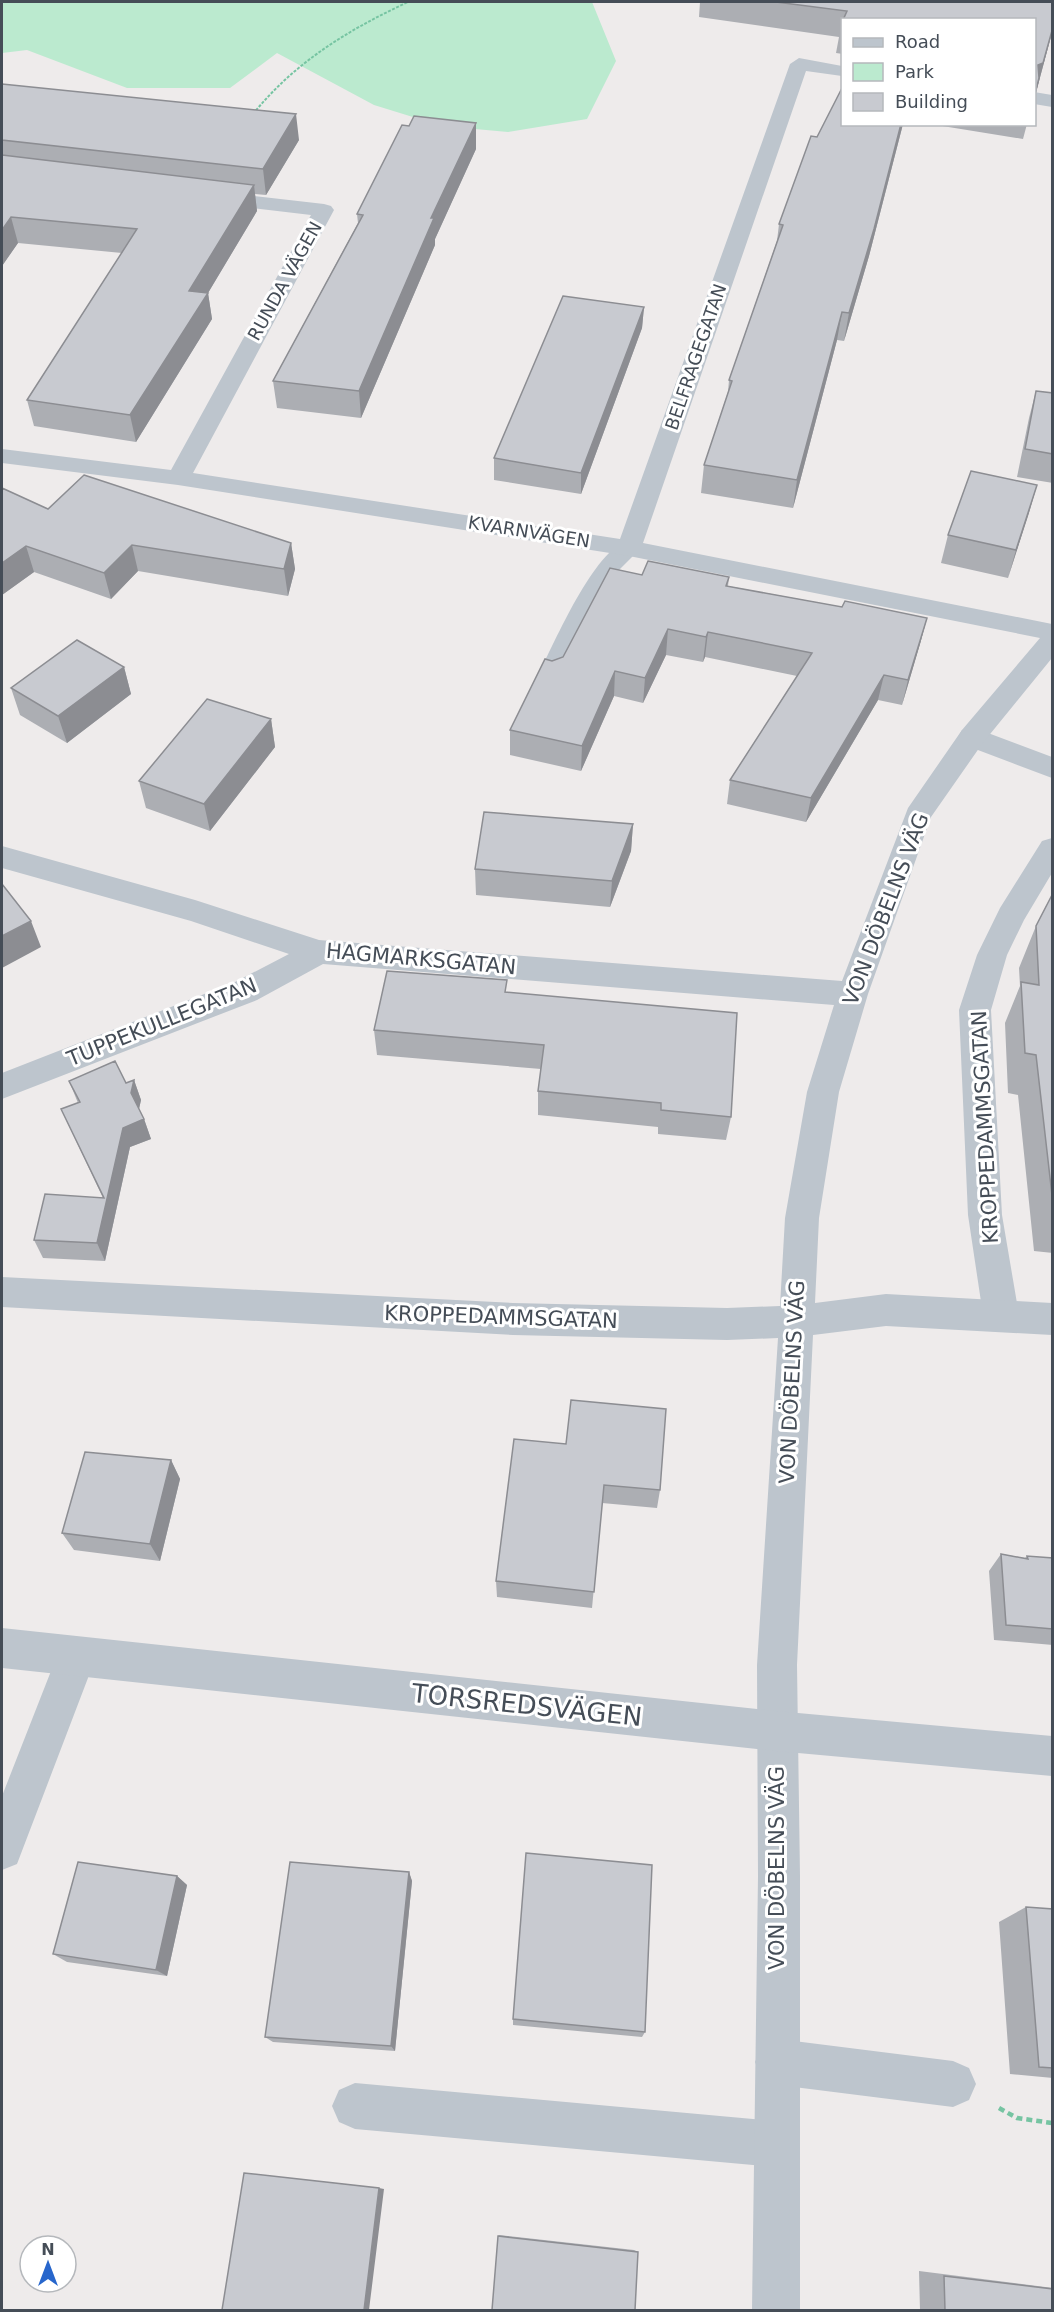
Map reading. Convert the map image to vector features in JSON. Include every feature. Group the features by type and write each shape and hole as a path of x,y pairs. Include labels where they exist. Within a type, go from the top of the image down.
{"street":[{"name":"BELFRAGEGATAN","path":"550,675 608,567 629,548 799,64 841,70"},
{"path":"1036,98 1053,101"},
{"name":"RUNDA VÄGEN","path":"178,478 324,210 189,194"},
{"name":"KVARNVÄGEN","path":"2,456 178,478 629,548 1053,632"},
{"name":"VON DÖBELNS VÄG","path":"776,2310 779,1876 777,1665 802,1218 823,1092 853,994 918,815 972,737 1053,641"},
{"path":"972,737 1053,768"},
{"name":"KROPPEDAMMSGATAN","path":"1001,1315 985,1215 975,1010 992,956 1011,916 1053,849"},
{"name":"HAGMARKSGATAN","path":"2,857 195,911 319,952 853,994"},
{"name":"TUPPEKULLEGATAN","path":"2,1086 246,992 319,952"},
{"name":"KROPPEDAMMSGATAN","path":"2,1292 513,1319 726,1324 795,1321 886,1310 1053,1318"},
{"name":"TORSREDSVÄGEN","path":"2,1648 776,1731 1053,1756"},
{"path":"2,1849 76,1657"},
{"path":"778,2062 953,2084"},
{"path":"355,2106 776,2144"}],"path":[{"path":"250,118 281,81 315,52 408,2"}],"green space":[{"path":"2,2 592,2 616,61 587,119 508,132 442,126 374,105 277,53 230,88 127,88 27,50 2,53"}],"building":[{"path":"776,2 1053,2 1053,27 1043,63 1038,65 1039,78 1036,90 1036,18 844,18 847,11"},
{"path":"2,84 296,114 263,169 2,140"},
{"path":"841,90 841,126 900,126 874,229 849,313 842,312 797,480 704,465 732,381 729,380 783,225 779,224 811,136 817,137"},
{"path":"414,116 476,123 431,218 434,218 359,391 273,381 363,215 357,214 402,125 409,126"},
{"path":"2,155 254,185 189,291 208,293 130,415 27,400 137,229 11,217 2,230"},
{"path":"563,296 644,307 581,473 494,458"},
{"path":"1036,391 1053,393 1053,454 1025,449"},
{"path":"971,471 1037,485 1016,550 948,535"},
{"path":"84,475 291,543 284,569 132,545 104,573 26,546 2,563 2,488 48,509"},
{"path":"648,561 729,577 726,586 842,607 845,601 927,618 908,680 884,675 811,798 730,780 812,653 708,632 706,637 668,629 645,678 615,671 582,746 510,730 545,659 552,661 563,657 610,568 642,575"},
{"path":"77,640 124,667 58,716 11,688"},
{"path":"207,699 271,719 204,804 139,781"},
{"path":"484,812 633,824 612,881 475,869"},
{"path":"2,884 31,921 2,936"},
{"path":"1053,893 1053,1204 1036,1055 1025,1053 1021,982 1039,985 1036,926"},
{"path":"387,971 507,980 505,992 737,1013 731,1117 661,1110 661,1103 538,1091 544,1045 374,1030"},
{"path":"115,1061 126,1083 134,1080 131,1093 144,1119 123,1128 97,1243 34,1240 45,1194 104,1198 61,1109 80,1102 69,1081"},
{"path":"571,1400 666,1409 660,1490 604,1485 594,1592 496,1581 514,1439 566,1444"},
{"path":"85,1452 171,1460 150,1544 62,1533"},
{"path":"1001,1554 1028,1559 1027,1556 1053,1558 1053,1629 1006,1625"},
{"path":"526,1853 652,1865 645,2032 513,2019"},
{"path":"78,1862 177,1876 156,1970 53,1954"},
{"path":"290,1862 409,1872 391,2046 265,2037"},
{"path":"1026,1907 1053,1909 1053,2068 1039,2067"},
{"path":"244,2173 379,2188 364,2310 222,2310"},
{"path":"498,2236 638,2252 635,2310 492,2310"},
{"path":"944,2276 1053,2289 1053,2310 945,2310"}]}
